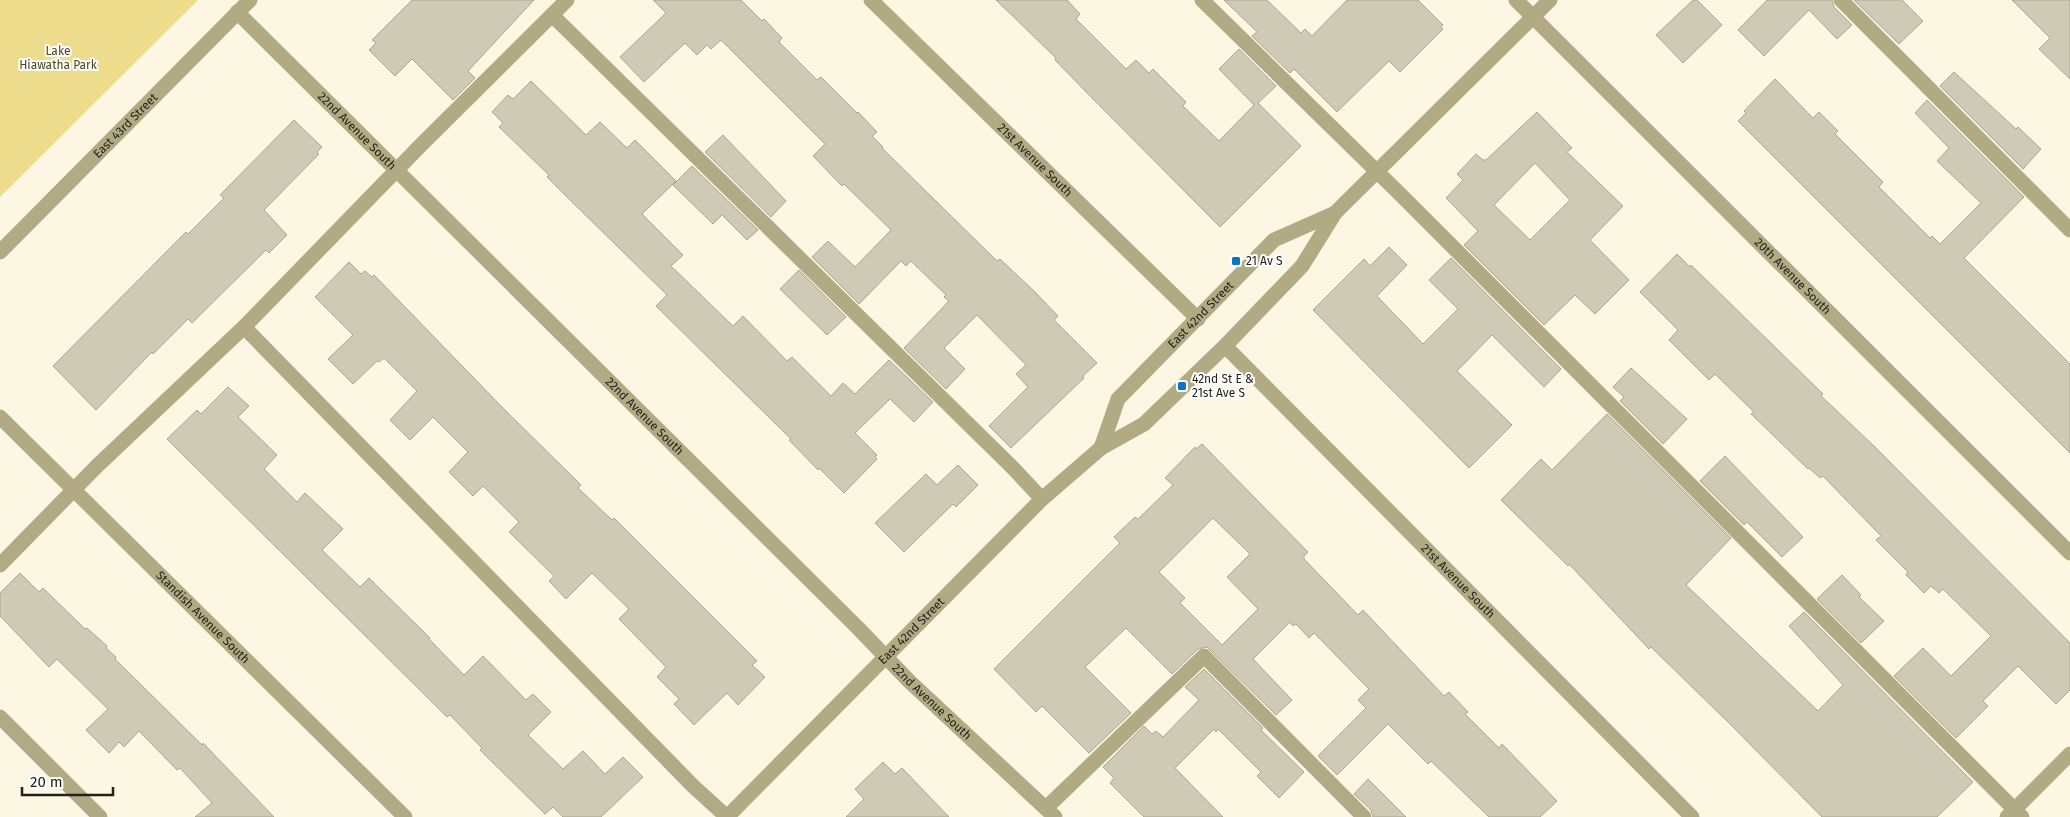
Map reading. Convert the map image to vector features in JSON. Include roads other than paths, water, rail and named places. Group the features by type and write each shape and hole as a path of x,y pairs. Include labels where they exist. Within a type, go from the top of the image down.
{"street":[{"name":"East 43rd Street","path":"0,252 250,0"},
{"path":"0,565 74,490 244,327 567,0"},
{"name":"21st Avenue South","path":"871,0 1198,319"},
{"path":"1202,0 1376,171 2014,814 2070,754"},
{"name":"20th Avenue South","path":"1516,0 2070,553"},
{"name":"East 42nd Street","path":"727,817 1042,499 1101,448 1144,424 1225,346 1302,266 1335,213 1550,0"},
{"path":"1841,0 2070,230"},
{"name":"22nd Avenue South","path":"237,12 885,656 1051,812"},
{"path":"552,15 1007,462 1042,499"},
{"name":"East 42nd Street","path":"1101,448 1118,399 1274,240 1335,213"},
{"path":"244,327 693,786 727,817"},
{"name":"21st Avenue South","path":"1225,346 1692,817"},
{"name":"Standish Avenue South","path":"0,416 405,817"},
{"path":"1051,812 1204,656 1364,817"},
{"path":"0,716 100,817"}],"place":[{"name":"21 Av S","path":"1236,261"},
{"name":"42nd St E & 21st Ave S","path":"1182,386"}],"park label":[{"name":"Lake Hiawatha Park","path":"58,58"}]}
